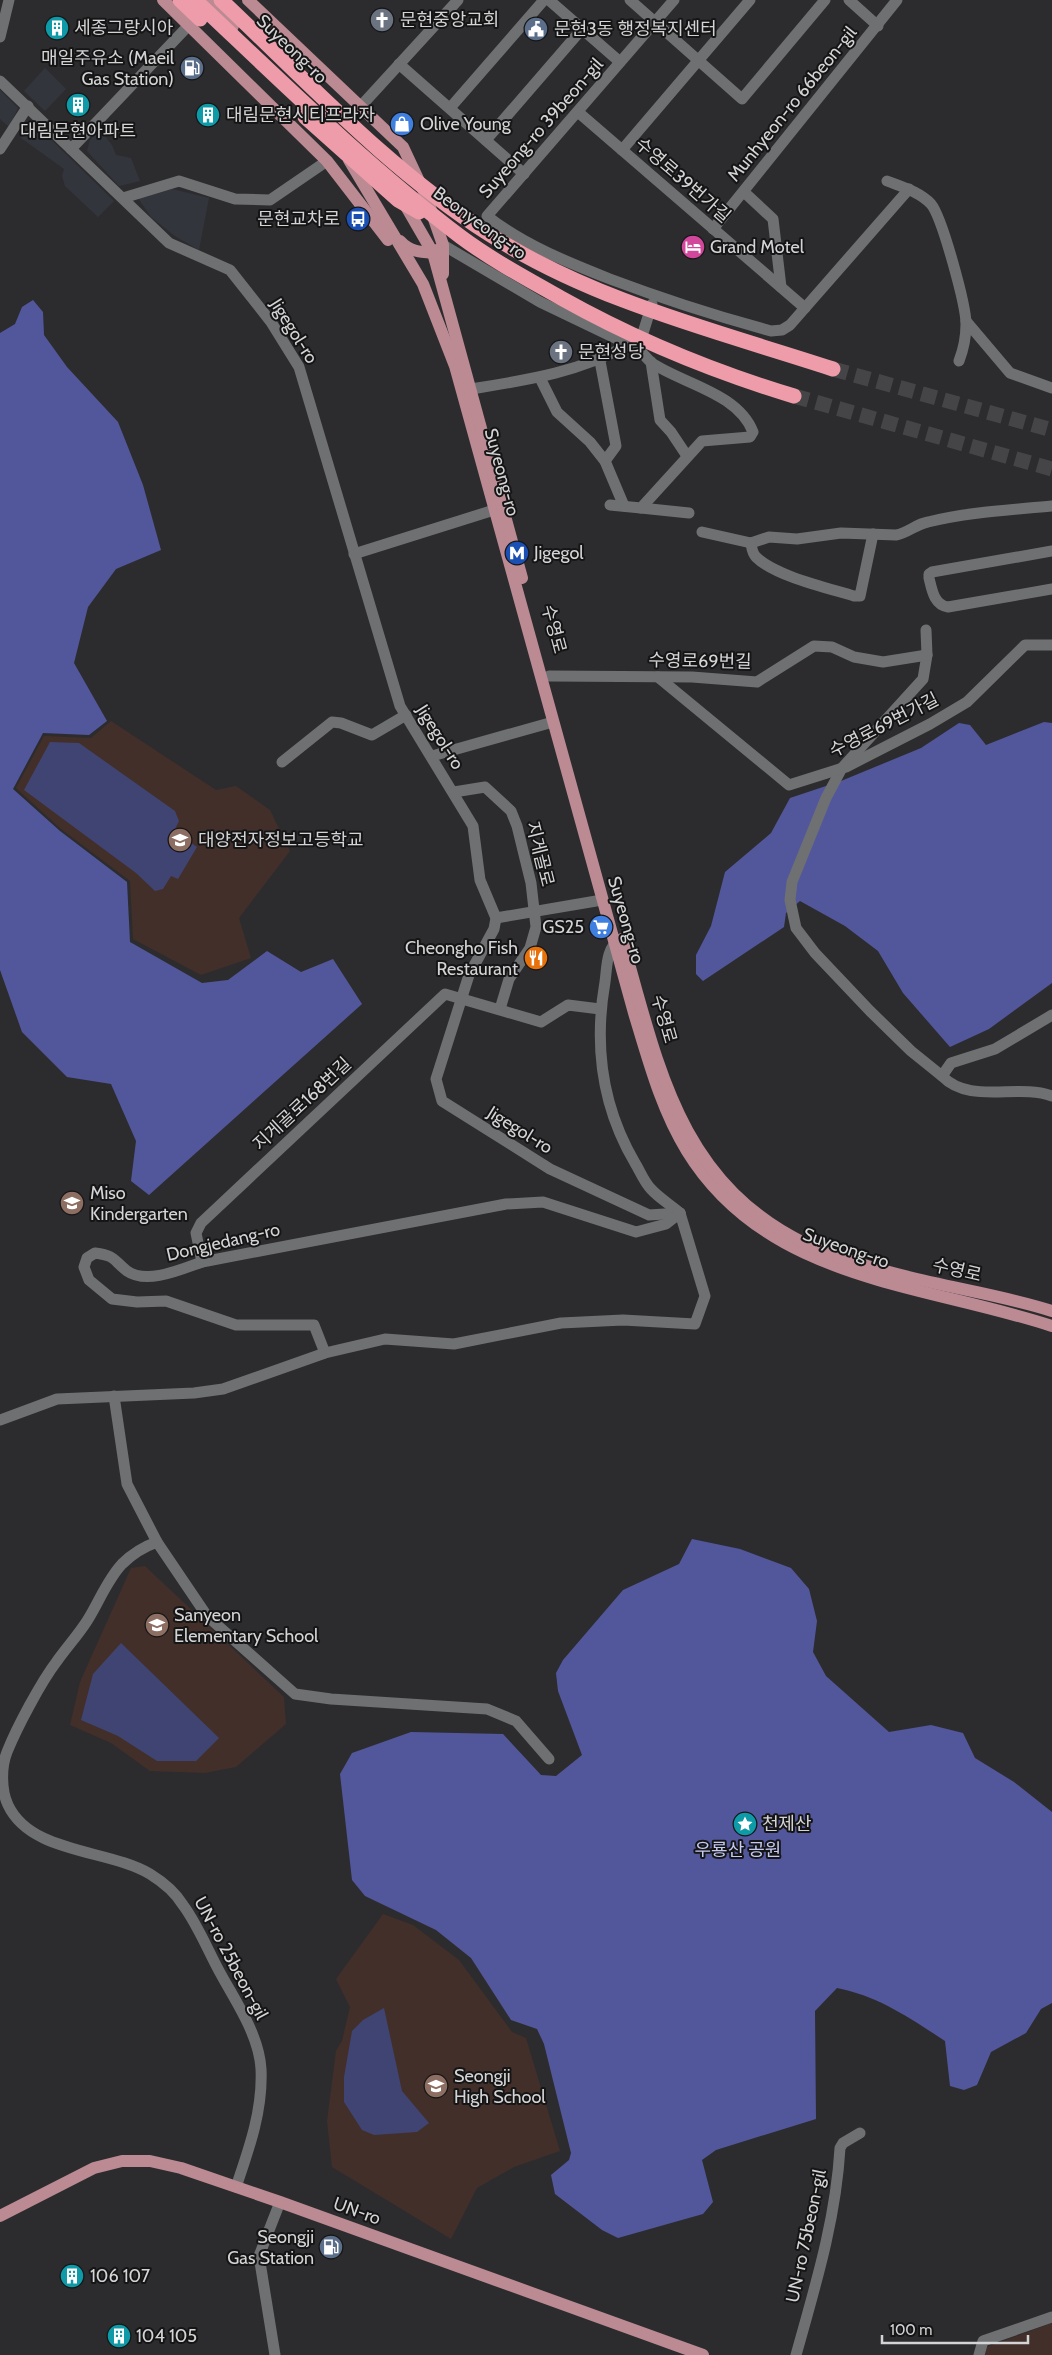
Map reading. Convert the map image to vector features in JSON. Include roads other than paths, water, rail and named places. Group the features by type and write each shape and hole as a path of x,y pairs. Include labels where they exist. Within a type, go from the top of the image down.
{"highway":[{"path":"180,0 352,161 398,200 462,237"},
{"name":"Beonyeong-ro","path":"195,0 317,114 462,237 525,278 623,331 689,361 794,396"},
{"name":"Beonyeong-ro","path":"221,0 398,166 489,234 551,269 620,299 833,369"},
{"path":"232,0 489,234"}],"main road":[{"name":"Suyeong-ro","path":"163,0 327,161 378,226 428,295"},
{"name":"Suyeong-ro","path":"206,0 243,36 334,134 428,295 455,366 602,900 618,941 649,1063 674,1127 687,1151 719,1192 748,1220 769,1235 810,1257 908,1287 1052,1326"},
{"name":"Suyeong-ro","path":"216,0 316,96 354,136 438,249 443,286 549,676"},
{"path":"248,0 403,147 426,196 438,249 407,248 391,230"},
{"name":"수영로","path":"549,676 618,941 677,1111 710,1167 744,1204 781,1231 834,1255 913,1278 1052,1311"},
{"name":"UN-ro","path":"0,2216 94,2168 122,2161 150,2161 280,2202 703,2355"}],"street":[{"path":"0,36 9,0"},
{"path":"361,106 458,0"},
{"path":"450,108 544,0"},
{"name":"Suyeong-ro 39beon-gil","path":"549,0 620,62"},
{"path":"630,0 742,99 825,0"},
{"name":"Suyeong-ro 39beon-gil","path":"654,296 560,259 504,229 488,216 674,0"},
{"path":"849,0 878,26"},
{"name":"Munhyeon-ro 66beon-gil","path":"714,229 897,0"},
{"path":"622,150 748,3"},
{"path":"71,149 189,25"},
{"path":"486,140 582,29"},
{"path":"400,64 524,174"},
{"name":"Jigegol-ro","path":"0,81 169,243 230,270 270,322 299,367 400,706 473,826 480,880 496,918 494,929 469,975 436,1078 442,1101 550,1169 648,1216 680,1213"},
{"path":"0,149 28,106"},
{"name":"수영로39번가길","path":"578,112 806,308"},
{"path":"123,198 179,181 236,199 270,200 327,161"},
{"path":"887,181 909,189 930,203 944,228 966,322 965,345 959,361"},
{"path":"471,388 540,378 600,361 633,347 654,296 687,308 771,331 782,330 790,325 806,308 909,189"},
{"path":"744,192 773,219 781,287"},
{"path":"438,249 540,302 633,347 651,362 721,398 738,411 750,425 752,432 750,437 702,441 641,508"},
{"path":"966,322 1010,373 1052,388"},
{"path":"600,361 616,446 605,461"},
{"path":"651,362 660,420 671,432 687,456"},
{"path":"540,378 556,412 590,442 605,461 624,506"},
{"path":"610,505 690,513"},
{"path":"702,532 751,543 769,537 797,539 841,533 904,534 917,525 965,515 1052,506"},
{"path":"354,554 494,510"},
{"path":"751,543 753,552 766,564 790,576 854,596 860,596 873,534"},
{"path":"1052,551 929,574 937,602 942,606 948,607 1052,589"},
{"path":"926,630 927,655 923,680 842,768 826,798 792,882 790,900 796,928 815,953 870,1011 911,1051 950,1084 974,1092 1017,1092 1052,1096"},
{"name":"수영로69번가길","path":"658,677 789,785 842,768 904,738 967,702 1025,645 1052,644"},
{"name":"수영로69번길","path":"549,676 658,677 757,682 814,646 832,647 854,657 883,662 927,655"},
{"path":"282,762 332,722 341,722 372,734 406,716"},
{"path":"432,756 553,722"},
{"name":"지게골로","path":"454,792 485,787 511,811 531,883 536,927 530,948 509,979 500,1009"},
{"path":"535,912 602,900"},
{"name":"지게골로","path":"496,918 535,912"},
{"path":"0,1420 57,1399 194,1393 223,1389 325,1353 386,1339 454,1344 561,1323 623,1320 695,1324 705,1296 680,1213 650,1188 624,1144 610,1110 601,1062 600,1009 609,952 618,941"},
{"name":"지게골로168번길","path":"202,1262 196,1233 201,1223 445,994 461,999"},
{"path":"461,999 541,1022 568,1005 600,1009"},
{"path":"942,1076 951,1063 995,1048 1052,1014"},
{"name":"Dongjedang-ro","path":"325,1353 314,1324 236,1325 166,1301 137,1302 112,1299 89,1280 84,1267 87,1258 95,1253 111,1255 129,1272 145,1276 169,1273 202,1262 506,1204 543,1202 636,1232 666,1224 680,1213"},
{"path":"114,1396 127,1484 157,1542 207,1616 295,1694 331,1699 487,1710 516,1720 549,1759"},
{"name":"UN-ro 25beon-gil","path":"157,1542 141,1548 121,1565 106,1586 87,1620 43,1683 7,1752 3,1771 4,1788 8,1805 31,1832 48,1841 123,1862 149,1873 169,1887 192,1920 259,2052 260,2092 253,2138 236,2187"},
{"name":"UN-ro 75beon-gil","path":"796,2355 827,2240 838,2188 840,2148 843,2143 860,2133"},
{"path":"275,2355 259,2256 280,2202"},
{"path":"979,2355 983,2341 1052,2316"}],"tunnel":[{"path":"833,369 1052,430"},
{"path":"794,396 1052,469"}],"place":[{"name":"문현중앙교회","path":"382,20"},
{"name":"세종그랑시아","path":"57,28"},
{"name":"문현3동 행정복지센터","path":"536,29"},
{"name":"매일주유소 (Maeil Gas Station)","path":"192,68"},
{"name":"대림문현아파트","path":"78,105"},
{"name":"대림문현시티프라자","path":"208,115"},
{"name":"Olive Young","path":"402,124"},
{"name":"문현교차로","path":"358,219"},
{"name":"Grand Motel","path":"693,247"},
{"name":"문현성당","path":"561,352"},
{"name":"Jigegol","path":"517,553"},
{"name":"대양전자정보고등학교","path":"180,840"},
{"name":"GS25","path":"601,927"},
{"name":"Cheongho Fish Restaurant","path":"536,958"},
{"name":"Miso Kindergarten","path":"72,1203"},
{"name":"Sanyeon Elementary School","path":"157,1625"},
{"name":"천제산","path":"745,1824"},
{"name":"Seongji High School","path":"436,2086"},
{"name":"Seongji Gas Station","path":"331,2247"},
{"name":"106 107","path":"72,2276"},
{"name":"104 105","path":"119,2336"}],"park label":[{"name":"우룡산 공원","path":"738,1850"}]}
